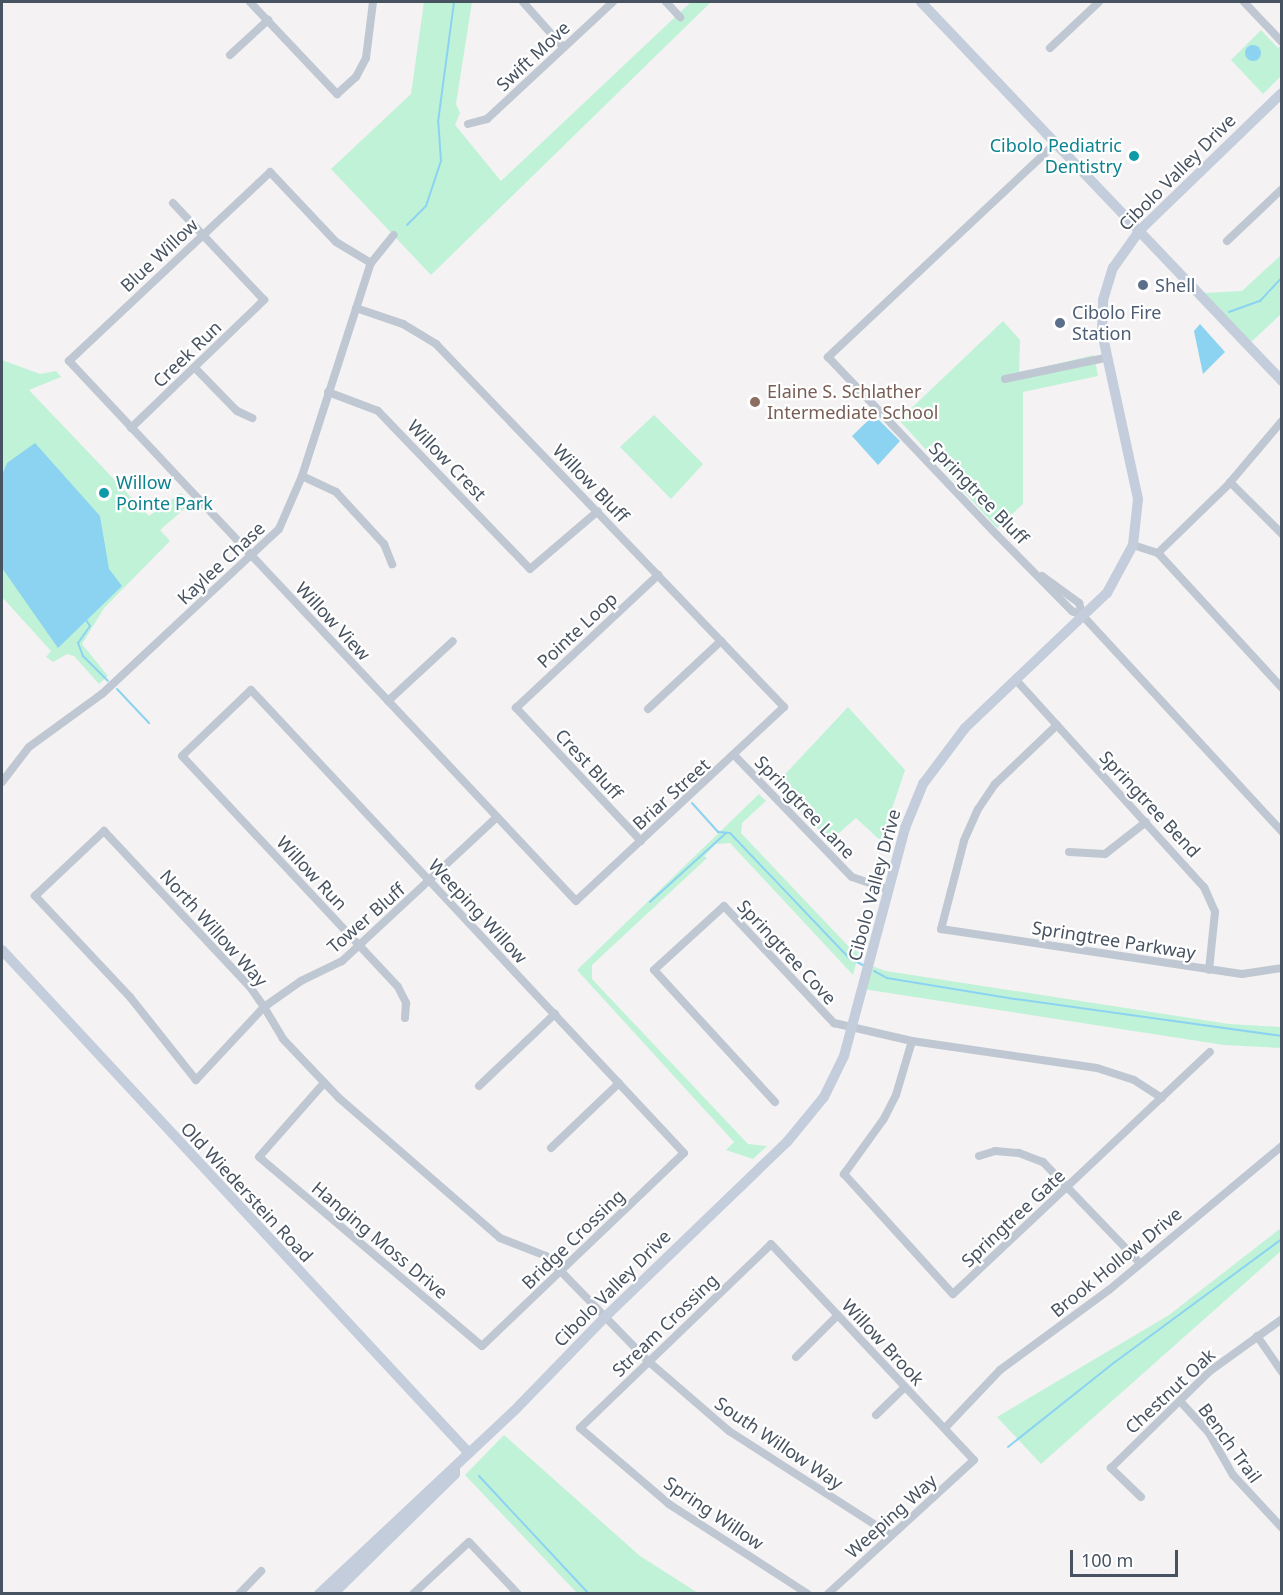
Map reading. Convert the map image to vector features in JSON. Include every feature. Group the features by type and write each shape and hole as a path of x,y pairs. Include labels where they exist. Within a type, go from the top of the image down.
{"main road":[{"path":"921,2 1281,381"},
{"name":"Cibolo Valley Drive","path":"319,1593 455,1468 605,1317 804,1124 834,1077 853,1029 908,819 932,768 964,728 1083,616 1116,581 1133,545 1138,499 1105,358 1101,317 1107,285 1125,247 1140,230 1281,93"},
{"name":"Old Wiederstein Road","path":"2,950 469,1454"},
{"name":"Cibolo Valley Drive","path":"333,1593 447,1482 455,1468"}],"street":[{"path":"250,2 337,94 356,77 366,58 373,2"},
{"path":"523,2 563,47"},
{"name":"Swift Move","path":"468,124 487,119 614,2"},
{"path":"666,2 680,17"},
{"path":"1050,48 1099,2"},
{"path":"1244,2 1281,41"},
{"path":"230,55 268,20"},
{"name":"Springtree Bluff","path":"1056,143 828,357 1035,571 1079,603 1083,616 1281,832"},
{"name":"Blue Willow","path":"69,361 270,172 336,242 371,263"},
{"path":"1227,241 1281,189"},
{"path":"173,203 203,234"},
{"name":"Creek Run","path":"131,428 264,300 203,234"},
{"name":"Kaylee Chase","path":"2,782 36,740 102,694 285,521 302,476 371,263 394,235"},
{"name":"Willow Bluff","path":"356,308 403,324 436,344 784,707"},
{"path":"1005,379 1105,358"},
{"name":"Willow View","path":"69,361 576,901"},
{"path":"195,368 237,411 252,418"},
{"name":"Willow Crest","path":"328,392 378,411 530,569 598,511"},
{"path":"1158,553 1230,482 1281,421"},
{"path":"302,476 336,492 384,544 392,564"},
{"path":"1230,482 1281,534"},
{"path":"1133,545 1158,553 1281,688"},
{"name":"Pointe Loop","path":"516,708 658,575"},
{"path":"388,701 453,641"},
{"path":"648,709 722,641"},
{"name":"Springtree Bend","path":"1016,680 1146,822 1212,900 1215,922 1209,970"},
{"name":"Willow Run","path":"251,690 182,756 403,993 405,1018"},
{"name":"Weeping Willow","path":"251,690 684,1153"},
{"name":"Briar Street","path":"576,901 735,756 784,707"},
{"name":"Crest Bluff","path":"516,708 641,841"},
{"name":"Springtree Parkway","path":"1057,724 995,784 978,809 964,841 941,928 1209,970 1254,974 1281,968"},
{"name":"Springtree Lane","path":"735,756 852,877 889,890"},
{"name":"Tower Bluff","path":"196,1080 264,1007 301,981 342,961 360,947 497,817"},
{"path":"1070,852 1105,854 1146,822"},
{"name":"North Willow Way","path":"196,1080 130,997 35,896 104,831 264,1007 283,1040 324,1083 500,1238 540,1252 605,1317"},
{"name":"Springtree Cove","path":"775,1102 654,970 724,906 823,1014 853,1029 912,1041 1097,1068 1134,1080 1162,1098"},
{"path":"479,1086 555,1014"},
{"name":"Springtree Gate","path":"912,1041 902,1077 883,1119 844,1174 953,1294 1210,1052"},
{"name":"Hanging Moss Drive","path":"324,1083 259,1156 482,1346"},
{"path":"551,1148 619,1083"},
{"name":"Brook Hollow Drive","path":"945,1428 1000,1370 1078,1315 1281,1146"},
{"path":"979,1156 995,1151 1032,1156 1069,1186 1140,1263"},
{"name":"Bridge Crossing","path":"482,1346 684,1153"},
{"name":"Willow Brook","path":"771,1244 974,1460"},
{"name":"Stream Crossing","path":"580,1428 771,1244"},
{"path":"796,1357 838,1315"},
{"name":"South Willow Way","path":"605,1317 648,1361 729,1431 891,1535"},
{"name":"Chestnut Oak","path":"1141,1497 1111,1468 1210,1371 1281,1319"},
{"path":"1257,1336 1281,1372"},
{"path":"876,1415 905,1387"},
{"name":"Bench Trail","path":"1180,1401 1209,1433 1233,1475 1281,1528"},
{"name":"Spring Willow","path":"580,1428 669,1504 808,1593"},
{"name":"Weeping Way","path":"828,1593 974,1460"},
{"path":"413,1593 469,1542 518,1593"},
{"path":"239,1593 261,1571"}],"green space":[{"path":"424,2 472,2 456,104 460,113 455,125 501,181 691,2 711,2 431,275 331,169 411,94"},
{"path":"1261,30 1278,48 1281,45 1281,76 1263,94 1231,60"},
{"path":"1281,255 1281,314 1250,343 1205,293 1242,291"},
{"path":"1003,321 1020,340 1019,373 1094,355 1098,376 1023,392 1023,504 997,528 899,420"},
{"path":"2,360 40,374 56,371 61,377 29,390 149,516 181,493 191,503 160,530 170,541 104,608 82,644 108,676 99,684 74,656 67,654 53,662 46,657 51,651 2,597"},
{"path":"654,415 703,464 671,499 620,447"},
{"path":"848,707 905,770 881,841 856,818 830,841 775,785"},
{"path":"759,794 766,801 742,823 741,833 851,949 859,952 853,975 730,843 716,844 704,856 707,858 592,965 592,979 748,1144 767,1146 753,1159 726,1150 734,1142 577,970"},
{"path":"869,965 886,971 1229,1024 1281,1027 1281,1048 1224,1045 863,989"},
{"path":"1281,1228 1281,1251 1041,1464 997,1417 1169,1315"},
{"path":"504,1435 640,1556 698,1593 577,1593 465,1475"}],"water":[{"path":"1250,45 1256,45 1261,53 1259,59 1250,61 1245,56 1245,50"},
{"path":"1200,324 1225,352 1203,374 1194,331"},
{"path":"874,415 900,441 878,465 852,436"},
{"path":"35,443 100,516 109,569 122,586 58,648 2,568 2,475 7,463"}],"waterway":[{"path":"407,225 426,206 441,161 438,122 454,2"},
{"path":"1229,312 1260,301 1282,277"},
{"path":"86,620 90,626 78,643 83,656 108,681"},
{"path":"117,689 149,723"},
{"path":"692,803 718,832 730,833 849,958 863,965"},
{"path":"650,902 726,833"},
{"path":"874,971 887,978 1008,998 1282,1036"},
{"path":"1008,1447 1115,1362 1282,1239"},
{"path":"479,1476 589,1594"}],"place":[{"name":"Cibolo Pediatric Dentistry","path":"1134,156"},
{"name":"Shell","path":"1143,285"},
{"name":"Cibolo Fire Station","path":"1060,323"},
{"name":"Elaine S. Schlather Intermediate School","path":"755,402"},
{"name":"Willow Pointe Park","path":"104,493"}]}
